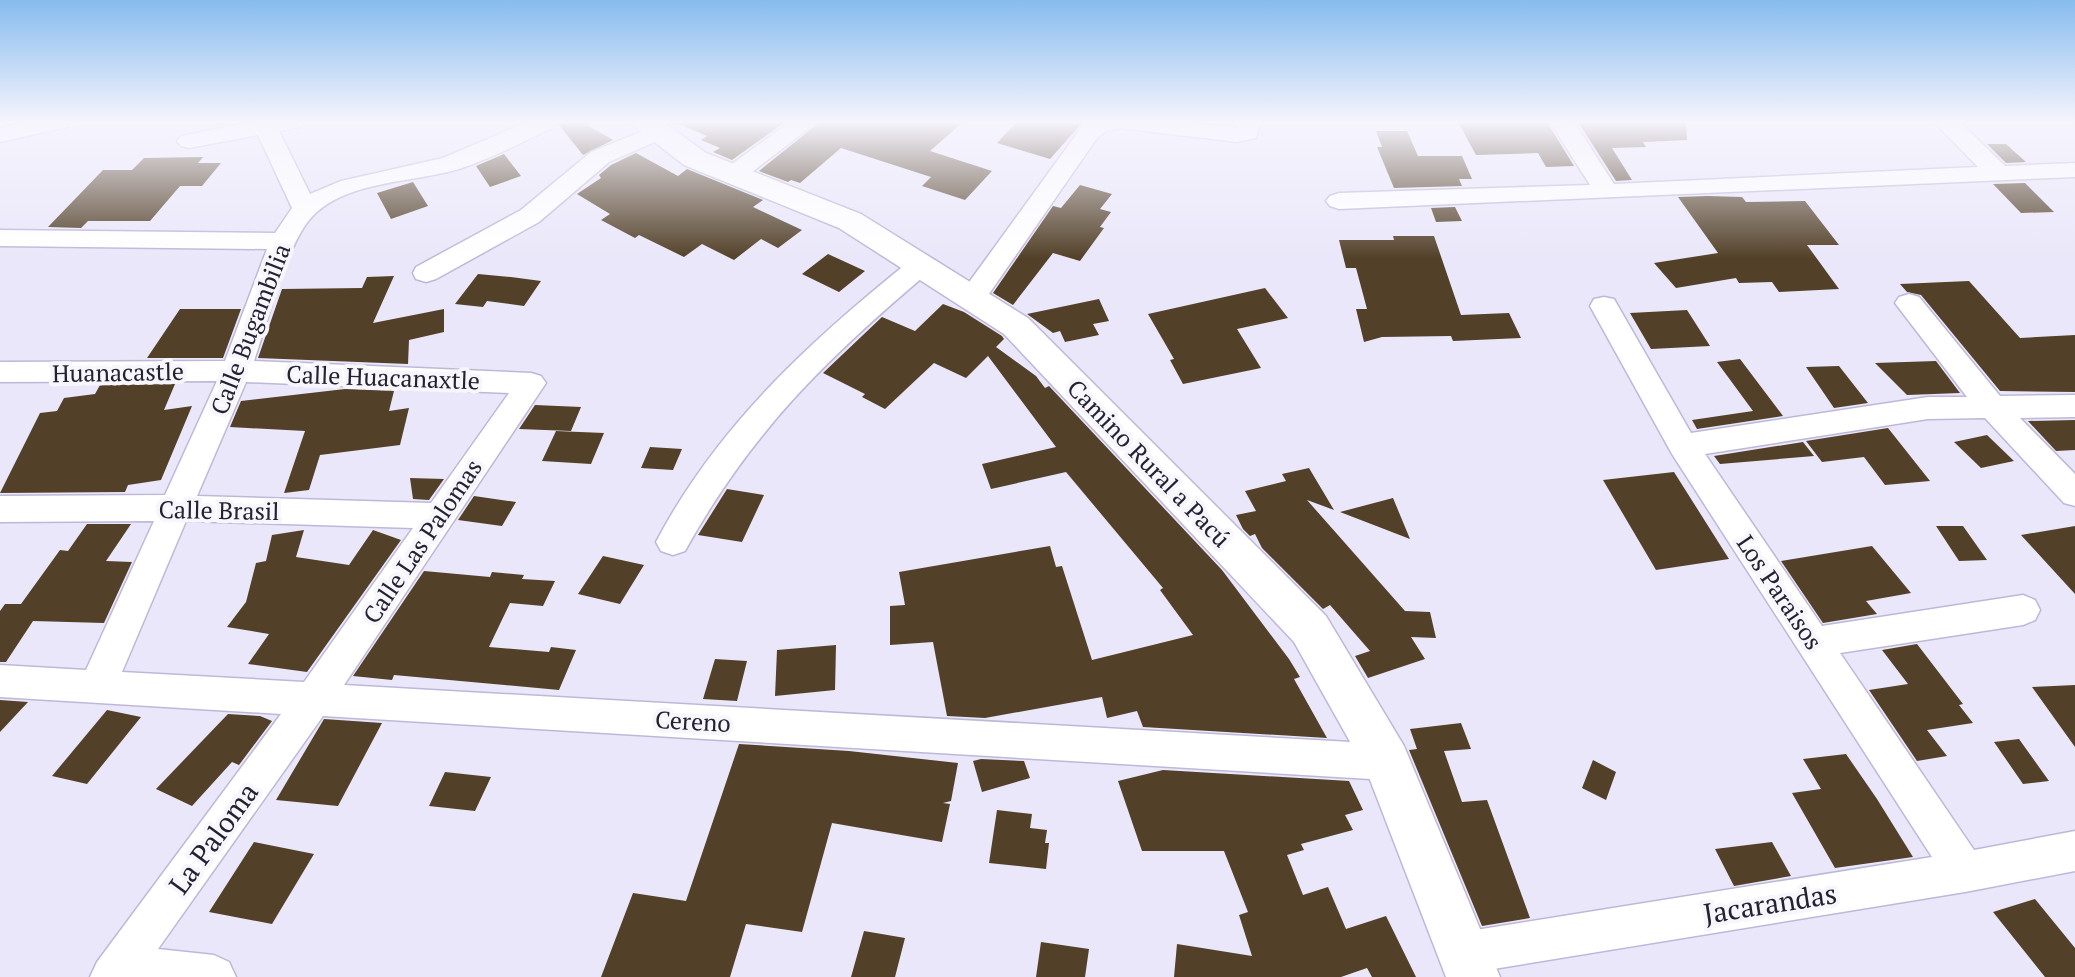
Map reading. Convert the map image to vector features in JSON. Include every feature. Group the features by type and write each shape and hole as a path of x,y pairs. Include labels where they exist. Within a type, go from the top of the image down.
{"street":[{"path":"285,168 305,209 359,185 435,168"},
{"path":"426,273 530,216 587,168"},
{"name":"Camino Rural a Pacú","path":"717,168 850,221 1016,326 1310,629 1387,762 1468,965"},
{"path":"734,174 743,168"},
{"path":"972,298 1064,168"},
{"path":"1591,168 1607,192"},
{"path":"1993,168 1997,172"},
{"path":"1339,201 2075,170"},
{"name":"Calle Bugambilia","path":"97,687 236,371 283,241 305,209"},
{"path":"0,238 283,241"},
{"path":"673,542 711,478 776,396 879,299 920,266"},
{"path":"1909,303 1992,407 2075,494"},
{"name":"Los Paraisos","path":"1604,306 1683,446 1965,872"},
{"name":"Huanacastle","path":"8,373 236,371"},
{"name":"Calle Huacanaxtle","path":"236,371 531,383"},
{"path":"0,401 8,373"},
{"name":"Calle Las Palomas","path":"314,699 531,383"},
{"path":"1683,446 1928,408 2075,406"},
{"name":"Calle Brasil","path":"0,509 175,508 438,516"},
{"path":"1813,642 2023,610"},
{"name":"Cereno","path":"0,681 1387,762"},
{"name":"La Paloma","path":"116,971 314,699"},
{"name":"Jacarandas","path":"1468,965 2075,851"},
{"path":"116,971 214,977"}],"building":[{"path":"217,168 202,186 180,186 150,221 88,221 81,228 48,227 103,170"},
{"path":"477,168 515,168 521,176 490,187"},
{"path":"608,168 663,168 678,176 687,169 763,200 753,207 802,230 778,248 761,239 734,260 702,244 684,257 639,235 635,238 601,220 610,214 577,194 601,178 599,175"},
{"path":"763,168 818,168 800,183 788,182 759,171"},
{"path":"902,168 981,168 992,171 965,200 922,186 931,177"},
{"path":"1386,168 1467,168 1472,179 1459,179 1462,186 1394,188"},
{"path":"1607,168 1624,168 1632,180 1616,181"},
{"path":"413,182 428,206 391,219 377,193"},
{"path":"2025,183 2054,212 2021,213 1993,184"},
{"path":"1080,185 1112,194 1100,209 1111,212 1100,227 1104,228 1080,261 1053,253 1013,305 993,293 1053,206 1061,208"},
{"path":"1678,197 1742,197 1746,202 1805,201 1839,245 1807,245 1839,289 1779,292 1772,282 1739,283 1736,278 1676,288 1654,263 1718,253"},
{"path":"1455,207 1462,221 1436,222 1431,208"},
{"path":"1393,236 1434,236 1461,315 1509,313 1521,338 1453,341 1451,336 1382,337 1364,342 1356,309 1367,309 1356,268 1346,268 1339,240 1394,240"},
{"path":"828,254 865,271 839,292 802,274"},
{"path":"478,274 541,281 524,306 487,301 483,307 455,304"},
{"path":"394,276 373,323 444,309 444,332 409,340 408,364 258,358 282,289 362,288 367,277"},
{"path":"1969,281 2020,338 2075,335 2075,392 2000,391 1921,295 1907,292 1900,284"},
{"path":"1265,288 1288,318 1237,329 1261,368 1183,384 1170,360 1174,359 1148,314"},
{"path":"1099,299 1109,321 1093,324 1099,335 1065,342 1060,331 1053,333 1027,314"},
{"path":"943,304 964,312 1002,336 1004,339 996,347 1036,376 1045,388 1049,386 1222,570 1289,659 1300,677 1294,679 1327,738 1143,727 1137,711 1107,718 1102,697 985,718 947,716 933,642 890,645 890,606 905,605 899,572 1050,546 1056,567 1062,566 1092,660 1193,635 1160,590 1163,588 1066,472 991,489 982,464 1056,447 988,356 966,378 934,363 885,409 862,397 865,394 823,373 882,317 915,331"},
{"path":"180,309 241,309 223,358 147,358"},
{"path":"1687,310 1710,346 1651,349 1630,313"},
{"path":"1740,359 1783,416 1697,429 1692,420 1753,411 1717,362"},
{"path":"1936,361 1960,393 1907,395 1875,363"},
{"path":"1839,366 1868,403 1834,408 1806,367"},
{"path":"175,384 164,410 192,406 161,480 128,485 125,492 0,493 40,413 57,411 64,398 95,394 100,385"},
{"path":"345,389 394,391 389,411 409,408 400,445 320,455 309,490 284,493 305,431 230,427 241,401"},
{"path":"535,405 581,407 571,431 519,429"},
{"path":"2075,420 2075,450 2056,451 2028,421"},
{"path":"1888,428 1930,481 1885,485 1864,457 1822,462 1806,441"},
{"path":"556,431 604,433 591,464 542,461"},
{"path":"1987,435 2014,461 1981,468 1954,442"},
{"path":"1803,442 1814,456 1720,464 1714,456"},
{"path":"650,447 682,449 673,470 641,468"},
{"path":"1309,468 1334,510 1307,500 1405,611 1430,612 1436,638 1411,637 1425,659 1368,678 1355,656 1370,651 1330,605 1323,609 1262,548 1255,534 1250,536 1243,529 1236,515 1256,511 1245,491 1286,481 1282,474"},
{"path":"1674,472 1729,559 1656,570 1603,480"},
{"path":"410,478 444,479 429,500 413,499"},
{"path":"727,489 764,495 742,542 698,535"},
{"path":"474,496 516,502 502,526 458,520"},
{"path":"1393,498 1410,539 1340,512"},
{"path":"87,524 131,524 106,561 132,562 104,623 33,621 6,662 0,662 0,611 5,604 21,604 60,550 68,551"},
{"path":"1936,526 1963,526 1987,560 1959,561"},
{"path":"2075,526 2075,594 2021,535"},
{"path":"304,530 296,557 349,565 373,530 401,540 307,672 248,664 269,634 227,627 246,602 256,563 266,561 272,535"},
{"path":"1872,546 1911,593 1866,601 1877,614 1823,623 1781,561"},
{"path":"603,556 644,565 620,604 578,594"},
{"path":"424,571 490,577 492,572 524,575 522,579 555,581 543,606 510,603 489,647 549,652 551,647 576,650 559,690 394,675 392,680 353,676"},
{"path":"1917,644 1963,704 1959,705 1973,723 1927,730 1947,756 1917,761 1869,690 1908,684 1882,650"},
{"path":"836,645 835,690 775,696 777,650"},
{"path":"715,659 747,661 737,701 703,699"},
{"path":"2075,685 2075,747 2032,687"},
{"path":"0,700 28,702 0,732"},
{"path":"107,710 141,717 87,784 52,776"},
{"path":"228,714 260,716 272,721 239,765 232,762 192,806 156,789"},
{"path":"324,719 382,723 338,806 276,800"},
{"path":"1461,723 1471,749 1444,751 1462,802 1487,800 1530,918 1482,926 1409,750 1417,749 1410,729"},
{"path":"2019,739 2049,781 2023,784 1994,742"},
{"path":"739,744 849,751 958,763 951,801 943,803 950,804 942,842 832,823 802,932 746,924 730,977 601,977 633,893 686,901"},
{"path":"1846,754 1913,857 1835,868 1792,793 1821,789 1803,759"},
{"path":"1593,760 1616,772 1606,800 1582,788"},
{"path":"973,761 1024,761 1030,778 982,792"},
{"path":"1163,770 1349,781 1363,810 1345,815 1353,830 1301,844 1304,850 1287,855 1303,895 1328,887 1346,929 1386,916 1416,977 1372,977 1367,968 1341,977 1174,977 1177,944 1252,956 1239,915 1248,912 1224,851 1142,851 1118,781"},
{"path":"445,772 491,777 475,811 429,806"},
{"path":"997,810 1032,814 1030,828 1047,830 1046,869 989,863"},
{"path":"254,842 314,854 272,924 209,912"},
{"path":"1772,842 1791,876 1734,886 1715,849"},
{"path":"2035,899 2075,948 2075,977 2045,977 1993,912"},
{"path":"864,931 905,938 895,977 851,977"},
{"path":"1041,942 1089,949 1085,977 1036,977"}]}
